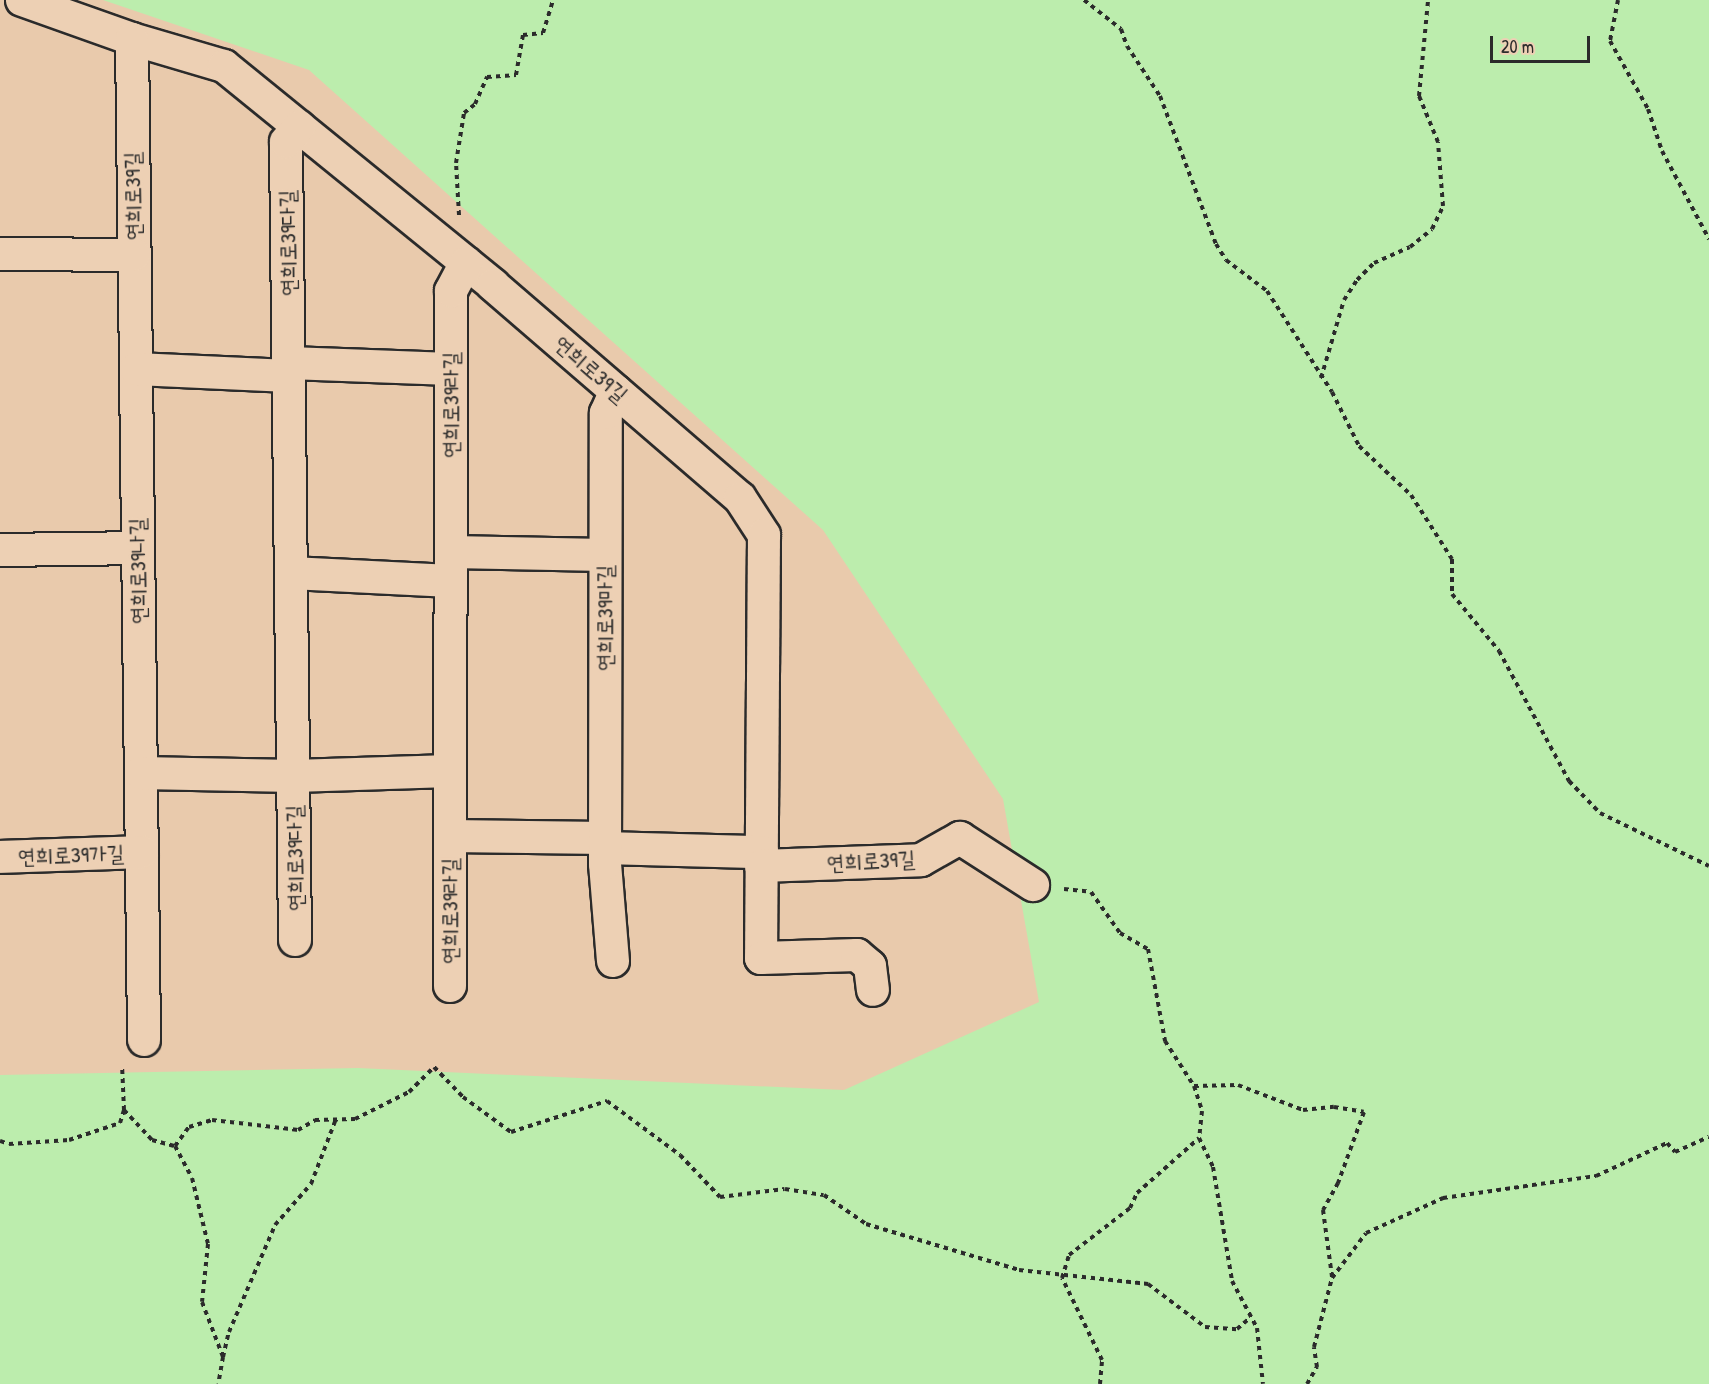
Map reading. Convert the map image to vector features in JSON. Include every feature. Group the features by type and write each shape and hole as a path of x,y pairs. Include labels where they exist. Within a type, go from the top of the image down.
{"street":[{"name":"연희로39길","path":"22,0 132,39 224,66 466,263 740,498 764,535 761,958 857,955 870,966 873,990"},
{"name":"연희로39길","path":"0,254 134,255 132,39"},
{"name":"연희로39다길","path":"296,940 286,142 299,127"},
{"name":"연희로39나길","path":"134,255 144,1040"},
{"name":"연희로39라길","path":"450,986 452,291 466,263"},
{"path":"136,369 451,369"},
{"name":"연희로39마길","path":"613,961 604,843 605,555 606,413 616,391"},
{"path":"0,550 138,548"},
{"path":"291,573 451,566 605,555"},
{"name":"연희로39다길","path":"294,776 450,771"},
{"path":"141,773 294,776"},
{"name":"연희로39라길","path":"450,836 604,843"},
{"name":"연희로39길","path":"762,859 921,860 960,838 1033,885"},
{"path":"604,843 762,859"},
{"name":"연희로39가길","path":"0,858 142,852"}],"path":[{"path":"466,263 467,240 459,215 456,163 464,113 475,104 487,76 516,75 523,35 543,33 553,0"},
{"path":"1084,0 1121,28 1127,46 1160,96 1216,244 1226,260 1246,272 1268,291 1359,446 1411,495 1452,559 1452,594 1499,651 1569,781 1600,813 1709,866"},
{"path":"1321,380 1344,300 1357,279 1374,263 1410,248 1432,229 1443,206 1438,142 1419,96 1428,0"},
{"path":"1618,0 1610,41 1648,109 1662,150 1709,239"},
{"path":"1033,885 1091,892 1120,933 1148,949 1165,1041 1194,1086 1202,1111 1199,1138 1212,1167 1232,1281 1257,1328 1263,1384"},
{"path":"0,1141 9,1144 69,1140 120,1123 124,1110 122,1064 144,1040"},
{"path":"175,1146 189,1127 212,1120 298,1130 315,1120 355,1119 409,1092 434,1067 463,1097 511,1132 607,1101 680,1155 720,1197 785,1189 824,1196 866,1224 1019,1270 1062,1278 1148,1284 1205,1327 1237,1329 1251,1317"},
{"path":"1194,1086 1238,1085 1303,1110 1334,1107 1364,1112 1338,1183 1323,1210 1332,1278 1314,1347 1317,1367 1307,1384"},
{"path":"124,1110 152,1140 175,1146 192,1178 208,1244 202,1302 223,1358"},
{"path":"218,1384 229,1332 275,1225 311,1184 336,1119"},
{"path":"1332,1278 1366,1233 1443,1198 1596,1176 1667,1143 1675,1152 1709,1137"},
{"path":"1100,1384 1102,1360 1062,1278 1069,1255 1130,1208 1137,1193 1199,1138"}],"green space":[{"path":"103,0 1709,0 1709,1384 0,1384 0,1075 358,1068 844,1090 1039,1002 1003,799 823,530 309,70"}]}
